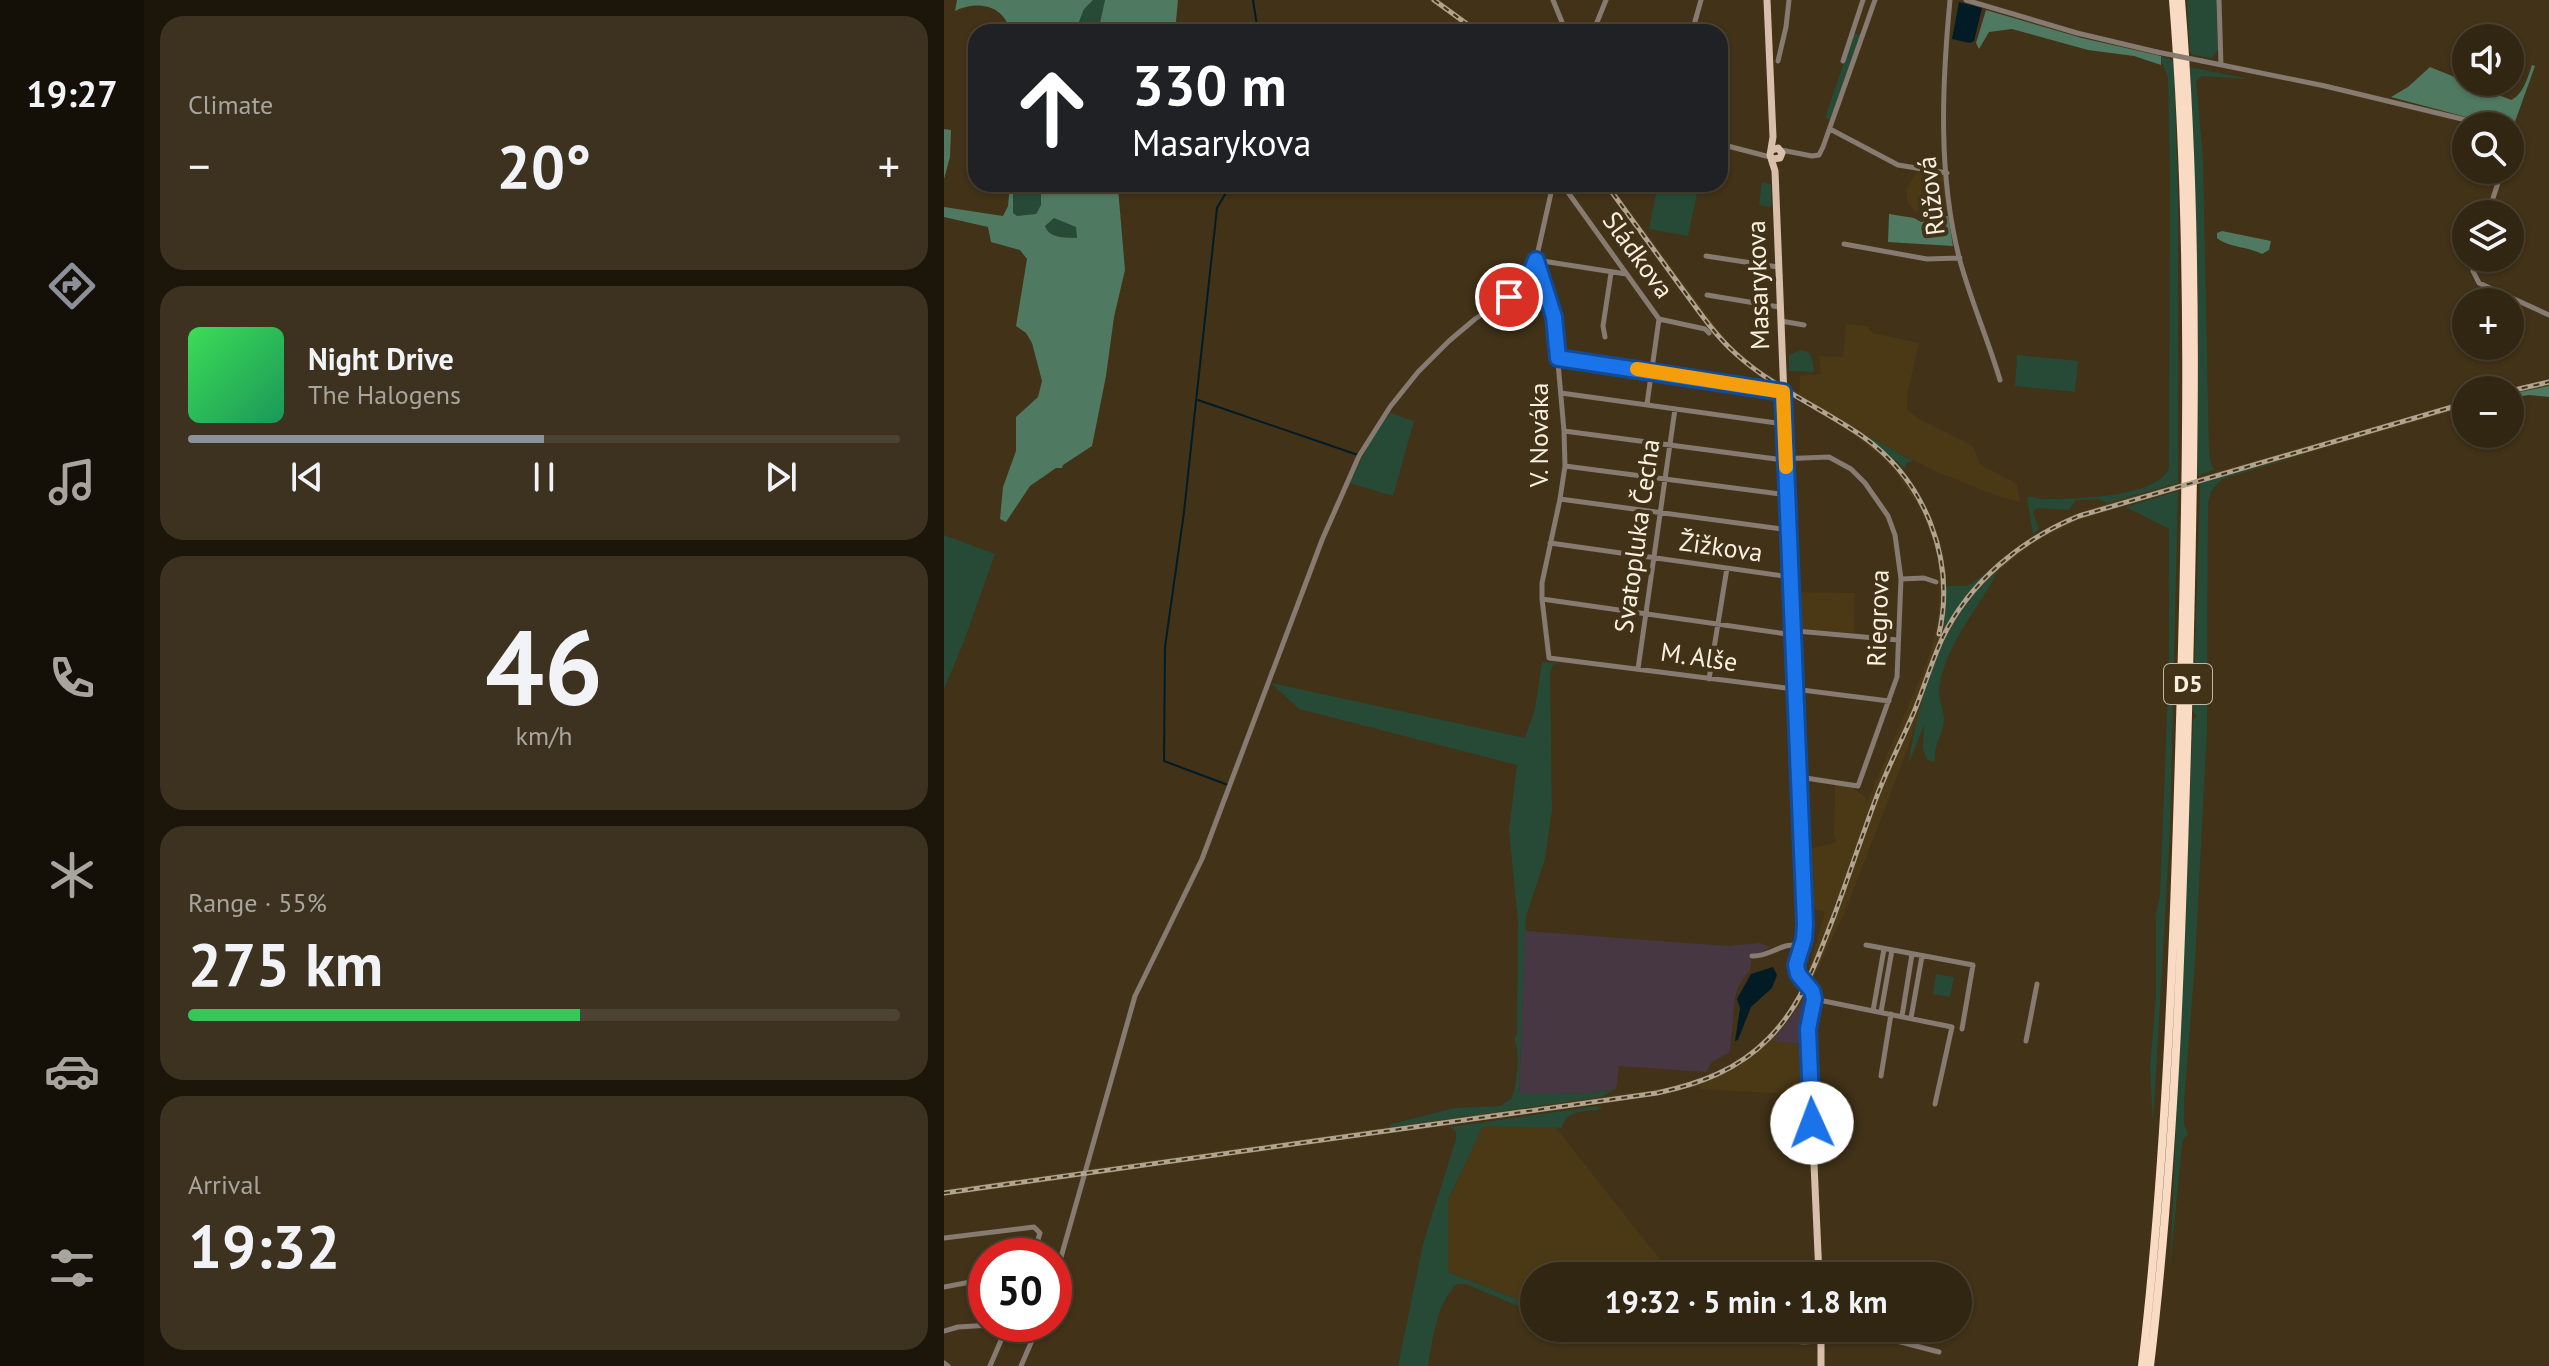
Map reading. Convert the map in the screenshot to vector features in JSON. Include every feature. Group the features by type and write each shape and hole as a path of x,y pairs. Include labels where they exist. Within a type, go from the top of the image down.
{"highway":[{"name":"D5","path":"2142,1366 2166,1065 2182,653 2183,219 2173,0"},
{"name":"D5","path":"2150,1366 2172,1096 2189,654 2191,206 2181,0"}],"main road":[{"path":"1767,0 1776,154"},
{"name":"Masarykova","path":"1776,154 1779,307 1805,924 1797,969 1814,999"},
{"path":"1814,999 1808,1029 1818,1262"},
{"path":"1821,1342 1821,1366"}],"street":[{"path":"1553,0 1563,24"},
{"path":"1596,24 1606,0"},
{"path":"1694,24 1701,0"},
{"path":"1778,61 1789,0"},
{"path":"1843,61 1863,0"},
{"path":"1728,146 1776,154 1819,155 1875,0"},
{"name":"Růžová","path":"1950,0 1942,101 1951,214 1960,258 2000,380"},
{"path":"1966,0 2157,52 2325,86 2452,117"},
{"path":"2219,0 2221,65"},
{"path":"1853,31 1864,35"},
{"path":"1769,52 1780,51"},
{"path":"1830,129 1898,165 1947,173"},
{"path":"1066,1238 1135,996 1202,859 1322,540 1359,456 1390,407 1438,351 1475,319 1521,287 1529,277 1536,260 1551,192"},
{"name":"Sládkova","path":"1568,192 1659,319 1647,404"},
{"path":"1844,244 1927,259 1960,258"},
{"path":"1706,256 1778,267"},
{"path":"1536,260 1626,274"},
{"name":"V. Nováka","path":"1536,260 1554,317 1564,431 1565,466 1545,562 1542,599 1549,658"},
{"path":"2474,272 2479,283 2549,315"},
{"path":"1605,337 1603,326 1611,273"},
{"path":"1707,295 1779,307"},
{"path":"1659,319 1705,329 1709,333"},
{"path":"1780,321 1804,325"},
{"path":"1558,358 1783,392"},
{"path":"1561,393 1784,424"},
{"name":"Svatopluka Čecha","path":"1638,669 1675,409"},
{"name":"Riegrova","path":"1564,431 1786,458 1829,457 1851,469 1865,483 1892,526 1899,555 1897,677 1858,786 1799,777"},
{"path":"1565,466 1788,495"},
{"path":"1560,499 1789,530"},
{"name":"Žižkova","path":"1550,543 1791,577"},
{"path":"1709,679 1727,568"},
{"path":"1901,579 1924,578 1936,582"},
{"path":"1542,599 1787,634 1898,640"},
{"name":"M. Alše","path":"1549,658 1889,701"},
{"path":"1752,956 1766,956 1789,944 1801,947"},
{"path":"1866,945 1973,965 1962,1029"},
{"path":"1873,1011 1884,949"},
{"path":"1881,1012 1892,950"},
{"path":"1902,1016 1912,954"},
{"path":"1911,1018 1922,956"},
{"path":"2026,1041 2037,984"},
{"path":"1814,999 1952,1027 1935,1104"},
{"path":"1881,1076 1891,1014"},
{"path":"944,1238 1034,1227 1040,1233 1038,1238"},
{"path":"944,1287 968,1282"},
{"path":"944,1331 968,1326"},
{"path":"990,1366 1000,1342"},
{"path":"1021,1366 1031,1342"},
{"path":"1901,1342 1939,1352"}],"shaded area":[{"path":"1428,0 1440,0 1472,24 1462,24"},
{"path":"1917,171 1943,175 1948,215 1923,208 1915,212 1908,203 1906,190"},
{"path":"1608,192 1616,192 1728,342 1755,366 1799,393 1800,376 1821,374 1819,356 1843,357 1846,324 1867,326 1873,333 1919,343 1908,390 1907,410 1973,446 1980,464 2017,484 2020,502 1935,471 1871,439 1905,472 1932,518 1946,572 1945,626 1967,594 1996,563 2065,518 2452,404 2452,411 2080,519 2033,543 1991,577 1972,598 1946,637 1907,751 1845,912 1801,1003 1772,1041 1806,1045 1806,1095 1701,1089 1700,1086 1615,1102 944,1196 944,1190 953,1188 1673,1087 1701,1079 1739,1060 1768,1035 1790,1008 1808,973 1825,912 1808,907 1809,849 1837,842 1834,836 1835,784 1853,788 1866,798 1866,804 1932,647 1939,612 1939,572 1935,546 1921,509 1891,466 1860,439 1752,371 1724,347"},
{"path":"2549,379 2549,386 2524,391 2524,385"},
{"path":"1796,592 1855,593 1854,633 1797,629"},
{"path":"1525,931 1728,946 1760,943 1770,947 1760,953 1752,953 1750,970 1735,997 1730,1052 1712,1062 1706,1072 1619,1066 1616,1089 1593,1093 1519,1095"},
{"path":"1808,990 1811,995 1806,1045 1771,1041 1790,1019"},
{"path":"1483,1125 1556,1128 1662,1262 1520,1262 1520,1300 1448,1272 1448,1200"}],"green space":[{"path":"957,0 1093,0 1084,9 1078,24 1007,24 996,11 981,6 955,11"},
{"path":"1093,0 1105,0 1100,24 1078,24 1084,9"},
{"path":"1105,0 1178,0 1176,24 1100,24"},
{"path":"2187,0 2217,0 2218,50 2212,58 2190,52"},
{"path":"1986,10 2082,38 2161,56 2161,65 2134,56 2088,50 2012,29 1989,32 1979,49 1976,43"},
{"path":"1854,33 1863,36 1832,120 1825,118"},
{"path":"2161,56 2174,61 2178,196 2178,483 2107,503 2099,499 2076,500 2069,510 2037,508 2033,512 2039,529 2033,534 2027,497 2045,499 2113,495 2148,486 2169,468 2170,178 2168,80"},
{"path":"2532,65 2535,66 2518,112 2452,113 2391,97 2408,87 2430,67 2452,76 2452,96 2501,96 2511,100 2524,96"},
{"path":"2190,67 2249,79 2202,76 2196,81 2203,157 2209,454 2215,469 2197,476 2198,291"},
{"path":"944,129 951,130 950,157 944,179"},
{"path":"1762,182 1771,184 1771,207 1759,205"},
{"path":"1009,192 1013,192 1013,213 1017,216 1036,214 1041,205 1041,192 1118,192 1125,270 1092,446 1030,486 1006,522 1000,519 1003,487 1016,451 1016,417 1038,397 1042,381 1032,343 1026,333 1016,326 1027,259 1020,250 991,242 988,227 944,217 944,207 1003,216","holes":["1054,218 1076,227 1077,238 1054,235 1045,226"]},
{"path":"1013,192 1041,192 1041,205 1036,214 1016,216 1013,213"},
{"path":"1656,192 1697,192 1688,236 1649,229"},
{"path":"1889,214 1921,222 1935,222 1936,216 1948,216 1953,246 1888,242"},
{"path":"1054,218 1076,227 1077,238 1055,236 1046,230 1045,226"},
{"path":"2222,231 2271,241 2269,250 2262,254 2227,244 2217,238 2217,233"},
{"path":"1801,350 1813,360 1814,372 1789,371 1789,355"},
{"path":"2017,355 2078,361 2075,392 2015,386"},
{"path":"2549,386 2549,397 2524,396 2524,391"},
{"path":"1390,413 1414,421 1393,496 1350,483 1368,445"},
{"path":"1866,435 1913,461 1906,463 1905,469"},
{"path":"2310,453 2222,479 2211,491 2208,504 2207,729 2195,963 2184,1102 2184,1124 2188,1134 2183,1140 2181,1153 2170,1270 2193,719 2196,717 2193,710 2200,483"},
{"path":"2178,491 2170,831 2153,1125 2150,1067 2156,996 2156,914 2160,896 2169,665 2169,529 2126,507"},
{"path":"944,535 995,554 944,689"},
{"path":"1998,571 1955,642 1942,673 1939,693 1944,720 1935,750 1935,762 1927,760 1923,749 1924,725 1908,765 1919,712 1936,659 1962,611"},
{"path":"1986,573 1944,628 1946,586 1968,586"},
{"path":"1542,662 1559,663 1553,665 1550,673 1552,810 1545,859 1526,916 1519,1094 1593,1093 1616,1089 1601,1097 1391,1127 1388,1125 1454,1108 1500,1106 1512,1098 1518,1068 1514,1039 1517,1035 1518,922 1509,830 1517,765 1299,709 1271,683 1525,738 1535,709"},
{"path":"1786,692 1792,693 1798,852 1794,868 1799,883 1799,921 1794,935 1797,919 1793,871 1794,819"},
{"path":"1936,974 1954,977 1950,997 1933,994"},
{"path":"1598,1106 1603,1109 1572,1115 1562,1128 1483,1126 1448,1200 1448,1272 1520,1300 1520,1307 1466,1284 1457,1284 1440,1312 1428,1366 1398,1366 1423,1244 1456,1139 1456,1132 1450,1127"}],"water":[{"path":"1959,2 1982,8 1974,41 1970,43 1952,39"},
{"path":"1773,967 1777,975 1772,988 1751,1007 1735,1041 1740,1008 1737,999 1751,974"}],"waterway":[{"path":"1253,0 1257,24"},
{"path":"1226,192 1217,208 1184,512 1165,647 1164,761 1228,785"},
{"path":"1198,400 1358,455"}],"railway":[{"path":"1434,0 1467,24"},
{"path":"1612,192 1727,346 1765,376 1862,436 1903,475 1919,498 1939,550 1943,578 1939,634"},
{"path":"2524,388 2549,382"},
{"path":"944,1193 1657,1093 1703,1080 1731,1067 1769,1038 1800,996 1834,916 1879,790 1942,639 1967,599 1999,565 2037,537 2079,516 2452,407"}],"slow traffic":[{"path":"1637,369 1783,392 1786,467"}],"route":[{"path":"1509,297 1529,277 1536,260 1554,317 1558,358 1783,392 1805,924 1796,965 1798,974 1814,995 1808,1029 1812,1123"}]}
